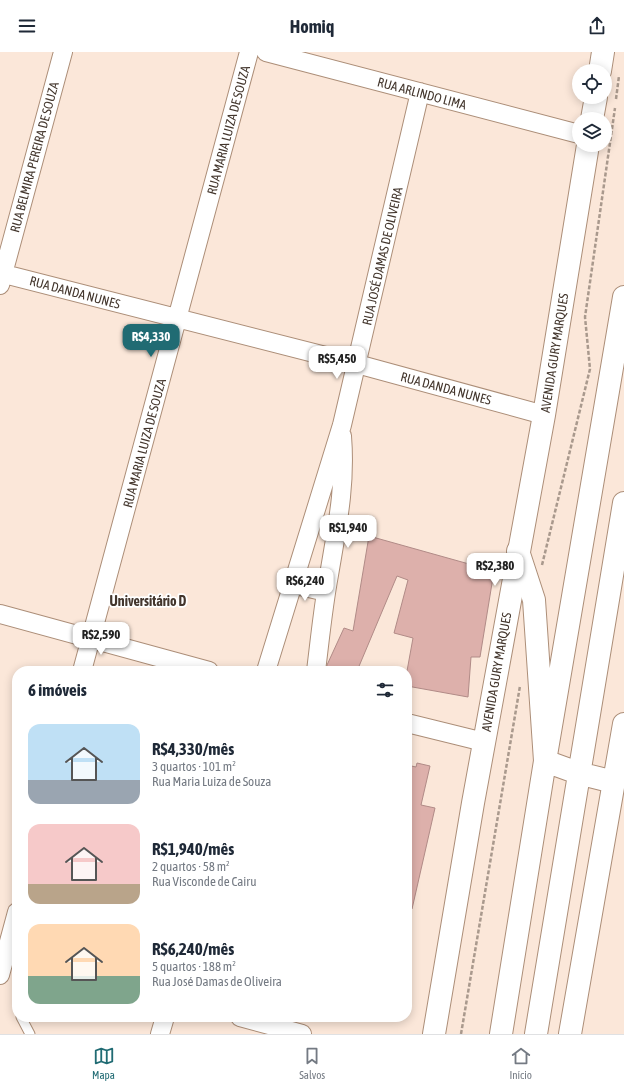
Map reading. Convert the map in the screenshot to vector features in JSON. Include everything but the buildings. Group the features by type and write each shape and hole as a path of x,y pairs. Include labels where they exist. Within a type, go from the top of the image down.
{"main road":[{"path":"603,52 607,64"},
{"name":"AVENIDA GURY MARQUES","path":"434,1034 484,742 544,415 587,152"},
{"path":"501,1034 545,761 624,297"},
{"path":"536,1034 578,773 624,503"},
{"path":"518,551 534,600 545,761"},
{"path":"570,1034 619,783 624,724"},
{"path":"545,761 578,773 619,783"}],"street":[{"name":"RUA BELMIRA PEREIRA DE SOUZA","path":"1,277 63,52"},
{"name":"RUA MARIA LUIZA DE SOUZA","path":"83,666 249,52"},
{"name":"RUA ARLINDO LIMA","path":"266,52 572,132"},
{"name":"RUA JOSÉ DAMAS DE OLIVEIRA","path":"267,666 342,425 420,92"},
{"name":"RUA DANDA NUNES","path":"1,277 357,364 544,415"},
{"path":"317,666 326,592 343,485 344,462 342,425"},
{"path":"292,584 326,592"},
{"path":"0,614 91,637 192,666"},
{"path":"412,724 484,742"},
{"path":"0,975 12,934"},
{"path":"160,1034 164,1022"},
{"path":"249,1022 261,1029 302,1034"}],"lane":[{"path":"24,1022 30,1034"}],"path":[{"path":"541,569 590,368 585,317 610,153 610,104"},
{"path":"461,1034 521,679"}],"district":[{"name":"Universitário D","path":"148,601"}]}
